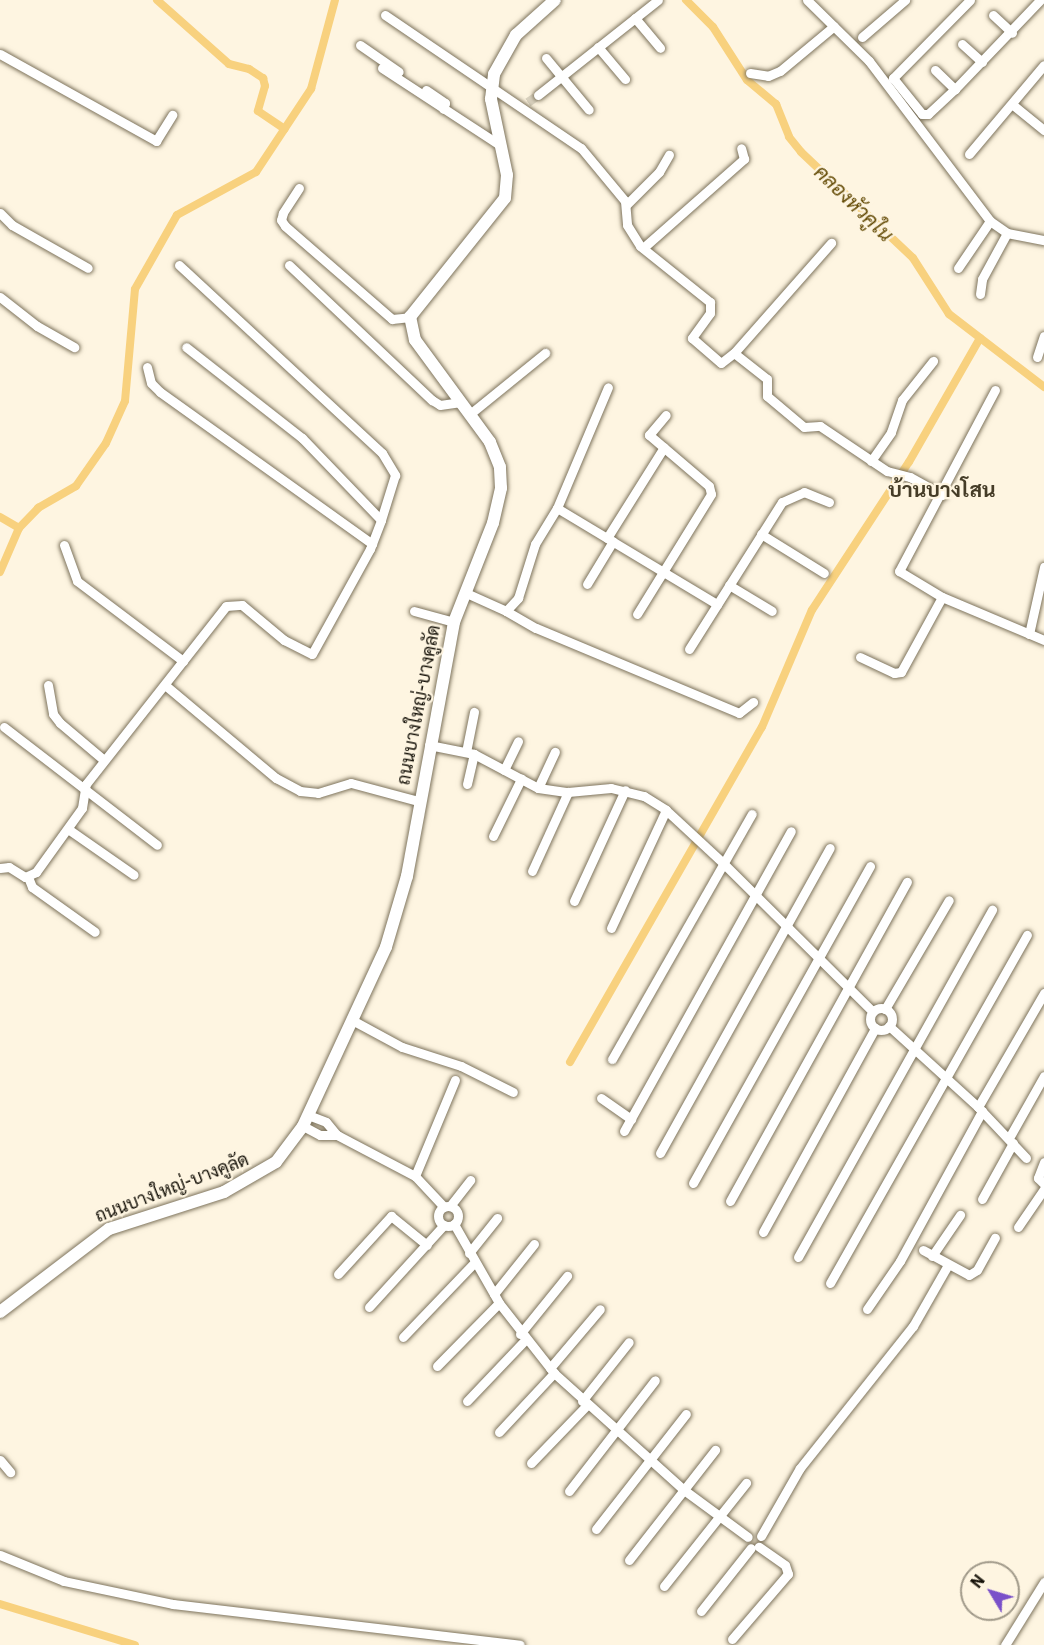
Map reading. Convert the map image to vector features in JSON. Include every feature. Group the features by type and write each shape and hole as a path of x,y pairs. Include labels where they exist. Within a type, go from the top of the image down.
{"street":[{"path":"298,188 283,213 285,226 392,319 410,316 505,198 508,181 492,86 499,62 516,35 555,0"},
{"path":"538,95 658,0"},
{"path":"807,0 869,61 990,221 1007,233 1044,240"},
{"path":"862,37 905,0"},
{"path":"970,0 893,78 924,115 955,89 1012,33 1040,0"},
{"path":"385,15 492,86 526,105 581,148 626,205 629,232 643,248 710,302 710,314 695,332 693,342 721,363 734,353 831,243"},
{"path":"993,15 1012,33"},
{"path":"635,18 660,48"},
{"path":"750,73 768,76 780,71 834,26"},
{"path":"962,44 982,62"},
{"path":"360,45 444,102 443,109"},
{"path":"598,47 625,79"},
{"path":"0,54 156,141 172,114"},
{"path":"546,58 589,110"},
{"path":"969,154 1013,105 1044,65"},
{"path":"382,68 501,146"},
{"path":"935,70 955,89"},
{"path":"1013,105 1044,130"},
{"path":"643,248 744,159 741,148"},
{"path":"626,205 659,172 669,155"},
{"path":"0,213 12,225 88,268"},
{"path":"958,268 990,221"},
{"path":"980,294 982,279 1007,233"},
{"path":"28,876 36,872 82,808 85,789 104,760 232,603 242,605 304,653 312,654 372,544 395,475 382,453 179,265"},
{"path":"289,265 432,400 440,405 461,402"},
{"path":"0,297 37,326 74,347"},
{"name":"ถนนบางใหญ่-บางคูลัด","path":"0,1312 109,1229 224,1192 263,1172 291,1146 352,1020 401,904 418,801 454,622 493,523 501,488 498,460 470,414 415,340 410,316"},
{"path":"1037,357 1044,336"},
{"path":"186,347 302,438 381,520"},
{"path":"470,414 545,353"},
{"path":"734,353 766,379 767,396 804,426 820,426 871,461 894,474 910,477 942,495"},
{"path":"871,461 891,432 902,400 933,361"},
{"path":"147,367 151,383 160,392 372,544"},
{"path":"506,611 518,598 535,544 557,508 608,387"},
{"path":"994,390 942,495 898,568 904,578 942,597 1044,640"},
{"path":"637,614 711,491 649,433 666,415"},
{"path":"587,584 664,447"},
{"path":"689,649 785,500 804,492 829,502"},
{"path":"557,508 717,604"},
{"path":"761,534 824,573"},
{"path":"64,545 77,582 183,661"},
{"path":"1029,634 1044,567"},
{"path":"729,585 771,611"},
{"path":"464,592 536,628 739,713 753,702"},
{"path":"860,657 894,673 901,672 942,597"},
{"path":"414,611 454,622"},
{"path":"48,685 54,714 60,723 104,760"},
{"path":"165,685 276,778 300,792 318,793 351,783 418,801"},
{"path":"467,784 474,712"},
{"path":"4,727 157,845"},
{"path":"504,770 518,741"},
{"path":"429,745 470,753 538,788 568,792 593,788 625,790 666,810 723,863 873,1012"},
{"path":"538,788 555,752"},
{"path":"494,836 521,779"},
{"path":"574,901 625,790"},
{"path":"532,870 568,792"},
{"path":"611,928 666,810"},
{"path":"612,1059 642,1012 752,813"},
{"path":"68,829 134,875"},
{"path":"624,1131 791,831"},
{"path":"660,1153 830,848"},
{"path":"1,865 28,876 32,887 95,932"},
{"path":"693,1183 870,866"},
{"path":"730,1201 907,882"},
{"path":"873,1012 885,1009 949,900"},
{"path":"798,1257 992,910"},
{"path":"831,1283 1027,935"},
{"path":"867,1309 900,1261 1044,993"},
{"path":"885,1009 891,1014 889,1026"},
{"path":"873,1012 871,1020 875,1028"},
{"path":"352,1020 402,1047 461,1066 513,1092"},
{"path":"875,1028 889,1026 946,1076 1011,1140 1026,1158"},
{"path":"763,1232 875,1028"},
{"path":"982,1199 1044,1076"},
{"path":"415,1176 455,1080"},
{"path":"601,1098 631,1119"},
{"path":"305,1120 326,1122 337,1135 415,1176 447,1207 458,1214 369,1307"},
{"path":"305,1120 320,1135 337,1135"},
{"path":"1044,1162 1038,1178 1044,1184"},
{"path":"470,1180 438,1219 449,1225 523,1337 552,1371 616,1432 718,1518 748,1537 755,1547 785,1565 788,1574 732,1639"},
{"path":"1018,1227 1044,1189"},
{"path":"932,1256 960,1215"},
{"path":"338,1274 391,1216 427,1245"},
{"path":"469,1253 497,1218"},
{"path":"922,1250 948,1265 973,1275 995,1239"},
{"path":"436,1366 496,1298 534,1244"},
{"path":"403,1337 474,1263"},
{"path":"701,1611 755,1547 800,1468 913,1326 948,1265"},
{"path":"467,1401 523,1337 567,1276"},
{"path":"499,1432 552,1371 600,1309"},
{"path":"531,1463 584,1403 629,1342"},
{"path":"569,1491 655,1380"},
{"path":"596,1529 686,1414"},
{"path":"629,1560 715,1450"},
{"path":"0,1460 10,1472"},
{"path":"664,1586 746,1483"},
{"path":"748,1537 752,1533 761,1536"},
{"path":"0,1555 64,1581 173,1604 520,1645"},
{"path":"1005,1645 1044,1582"}],"waterway":[{"path":"157,0 229,64 249,69 263,78 265,86 258,111 285,129"},
{"path":"0,572 19,528 38,508 76,486 106,443 125,401 135,289 177,215 256,172 311,89 335,0"},
{"name":"คลองหัวคูใน","path":"686,0 713,27 747,80 776,104 789,137 801,152 913,258 949,314 1044,387"},
{"path":"570,1062 762,727 812,610 909,462 980,338"},
{"path":"0,517 19,528"},
{"path":"0,1604 135,1645"}],"tunnel":[{"path":"528,102 538,95"}],"district":[{"name":"บ้านบางโสน","path":"942,489"}]}
